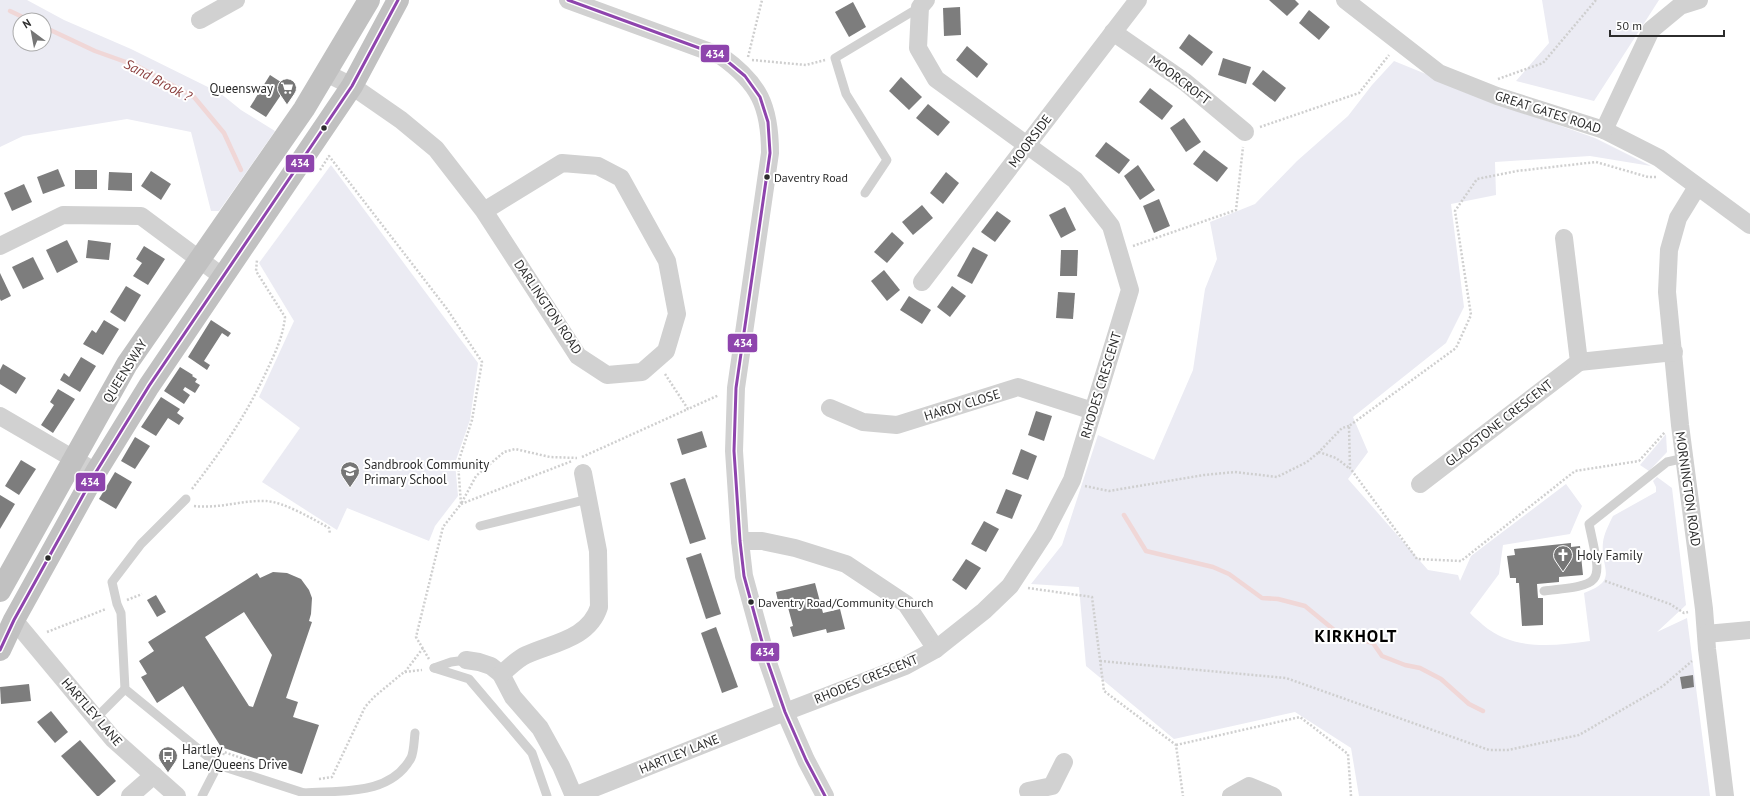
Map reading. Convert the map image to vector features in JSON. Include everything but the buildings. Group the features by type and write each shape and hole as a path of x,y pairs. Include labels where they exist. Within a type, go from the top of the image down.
{"highway":[{"name":"QUEENSWAY","path":"0,591 127,364 304,109 369,0"},
{"path":"0,650 14,620 96,472 149,386 352,86 398,0"}],"street":[{"path":"200,20 236,0"},
{"path":"568,0 721,56 738,68 752,82 763,104 770,137 770,153 736,388 734,451 740,541 744,576 767,660 785,712 806,760 825,796"},
{"name":"MOORSIDE","path":"922,282 1138,0"},
{"name":"GREAT GATES ROAD","path":"1345,0 1439,73 1481,90 1604,130 1659,158 1750,226"},
{"path":"1604,130 1652,30 1680,6 1699,0"},
{"name":"RHODES CRESCENT","path":"785,712 905,666 936,649 984,611 1010,586 1044,534 1072,480 1130,290 1111,226 1075,180 936,79 918,48 923,4"},
{"name":"MOORCROFT","path":"1113,32 1185,82 1245,132"},
{"name":"DARLINGTON ROAD","path":"326,73 352,86 400,120 436,149 484,211 578,356 607,375 642,372 666,351 677,314 667,261 621,178 598,166 562,163 484,211"},
{"name":"MORNINGTON ROAD","path":"1690,182 1669,250 1667,292 1680,425 1704,609 1725,796"},
{"path":"0,246 63,215 141,216 223,277"},
{"path":"1564,238 1579,362 1674,352"},
{"name":"GLADSTONE CRESCENT","path":"1420,484 1579,362"},
{"name":"HARDY CLOSE","path":"830,408 863,422 897,425 1018,387 1093,411"},
{"path":"0,416 96,472"},
{"path":"501,674 524,656 582,632 596,616 599,607 598,551 581,466"},
{"path":"740,541 762,541 795,548 846,564 906,604 936,649"},
{"name":"HARTLEY LANE","path":"14,620 113,739 177,796"},
{"path":"1707,641 1750,630"},
{"path":"466,660 491,666 501,674 514,697 540,728 561,766 574,796"},
{"name":"HARTLEY LANE","path":"574,796 785,712"},
{"path":"1028,791 1057,791 1064,762"},
{"path":"130,796 154,775"},
{"path":"1232,796 1249,786 1273,796"}],"lane":[{"path":"865,193 887,160 846,94 835,58 923,4"},
{"path":"1544,591 1583,586 1594,580 1597,574 1596,559 1589,524 1667,462 1685,458"},
{"path":"186,499 141,544 112,582 117,604 121,613 125,689 218,765 304,794 368,789 387,783 403,769 412,757 415,733"},
{"path":"480,526 588,499"},
{"path":"434,668 450,662 466,660"},
{"path":"434,668 469,679 532,753 547,796"},
{"path":"96,718 125,689"},
{"path":"202,796 218,765"}],"path":[{"path":"762,0 748,59 806,65 835,58"},
{"path":"1481,90 1488,82 1543,63 1596,0"},
{"path":"1119,252 1236,210 1245,132 1359,93 1399,42"},
{"path":"316,174 329,156 447,309 482,362 472,420 458,463 461,504"},
{"path":"1072,480 1090,488 1110,491 1204,475 1235,472 1277,477 1308,462 1342,428 1349,426 1456,348 1471,315 1455,211 1477,179 1517,171 1596,162 1648,177 1690,182"},
{"path":"258,254 256,271 285,317 282,336 254,399 224,448 188,494 186,499 194,506 207,508 267,501 295,510 329,528 330,534"},
{"path":"656,360 688,410"},
{"path":"461,504 581,466 688,410 736,388"},
{"path":"1319,452 1336,458 1350,468 1417,559 1461,561 1575,471 1639,461 1665,431 1680,425"},
{"path":"1349,426 1350,468"},
{"path":"404,672 434,668 416,637 443,527 461,504 476,476 504,452 515,449 581,466"},
{"path":"1597,574 1606,582 1670,604 1684,613 1704,609"},
{"path":"1010,586 1092,597 1104,691 1176,745 1183,796"},
{"path":"47,632 142,594"},
{"path":"1100,661 1286,678 1489,750 1508,750 1579,735 1663,686 1707,641"},
{"path":"312,780 332,777 365,707 374,697 404,672 423,648"},
{"path":"1176,745 1300,717 1348,754 1351,796"},
{"path":"218,765 224,752 254,762"}],"shaded area":[{"path":"0,0 27,0 49,12 12,12 12,52 52,52 52,14 131,49 220,93 241,110 275,131 219,211 211,211 191,132 127,119 23,136 0,147"},
{"path":"1542,0 1659,0 1594,101 1516,81 1549,43"},
{"path":"1394,61 1507,107 1595,138 1651,166 1590,156 1495,162 1496,195 1451,204 1464,307 1446,343 1353,417 1368,452 1348,479 1428,570 1458,575 1460,581 1471,556 1566,484 1582,506 1570,534 1503,545 1499,574 1470,613 1483,625 1495,633 1521,643 1534,645 1590,641 1584,593 1602,583 1605,578 1606,573 1603,542 1613,516 1656,492 1656,487 1653,481 1657,477 1672,488 1686,605 1657,632 1687,618 1710,796 1359,796 1351,748 1295,712 1174,739 1086,666 1079,587 1031,584 1062,545 1098,435 1154,460 1193,370 1205,289 1217,259 1210,222 1255,204 1297,161 1348,116 1372,85"},
{"path":"331,165 478,363 470,420 455,463 458,496 435,526 429,541 347,508 337,530 262,482 300,428 259,397 294,321 259,263"},
{"path":"1666,434 1667,452 1649,471 1640,465"}],"waterway":[{"name":"Sand Brook ?","path":"52,31 95,51 137,66 194,97 224,133 241,170"},
{"path":"1124,515 1146,551 1213,567 1229,574 1262,598 1278,599 1305,606 1339,634 1373,643 1382,656 1405,665 1420,668 1441,679 1469,704 1483,711"}],"transit line":[{"name":"434","path":"0,650 14,620 96,472 149,386 352,86 398,0"},
{"name":"434","path":"568,0 721,56 745,76 760,97 768,122 770,153 736,388 734,451 740,541 744,576 767,660 785,712 806,760 825,796"}],"place":[{"name":"Queensway","path":"287,105"},
{"name":"Daventry Road","path":"767,177"},
{"name":"Sandbrook Community Primary School","path":"350,488"},
{"name":"Holy Family","path":"1563,572"},
{"name":"Daventry Road/Community Church","path":"751,602"},
{"name":"Hartley Lane/Queens Drive","path":"168,773"}],"district":[{"name":"KIRKHOLT","path":"1356,636"}]}
